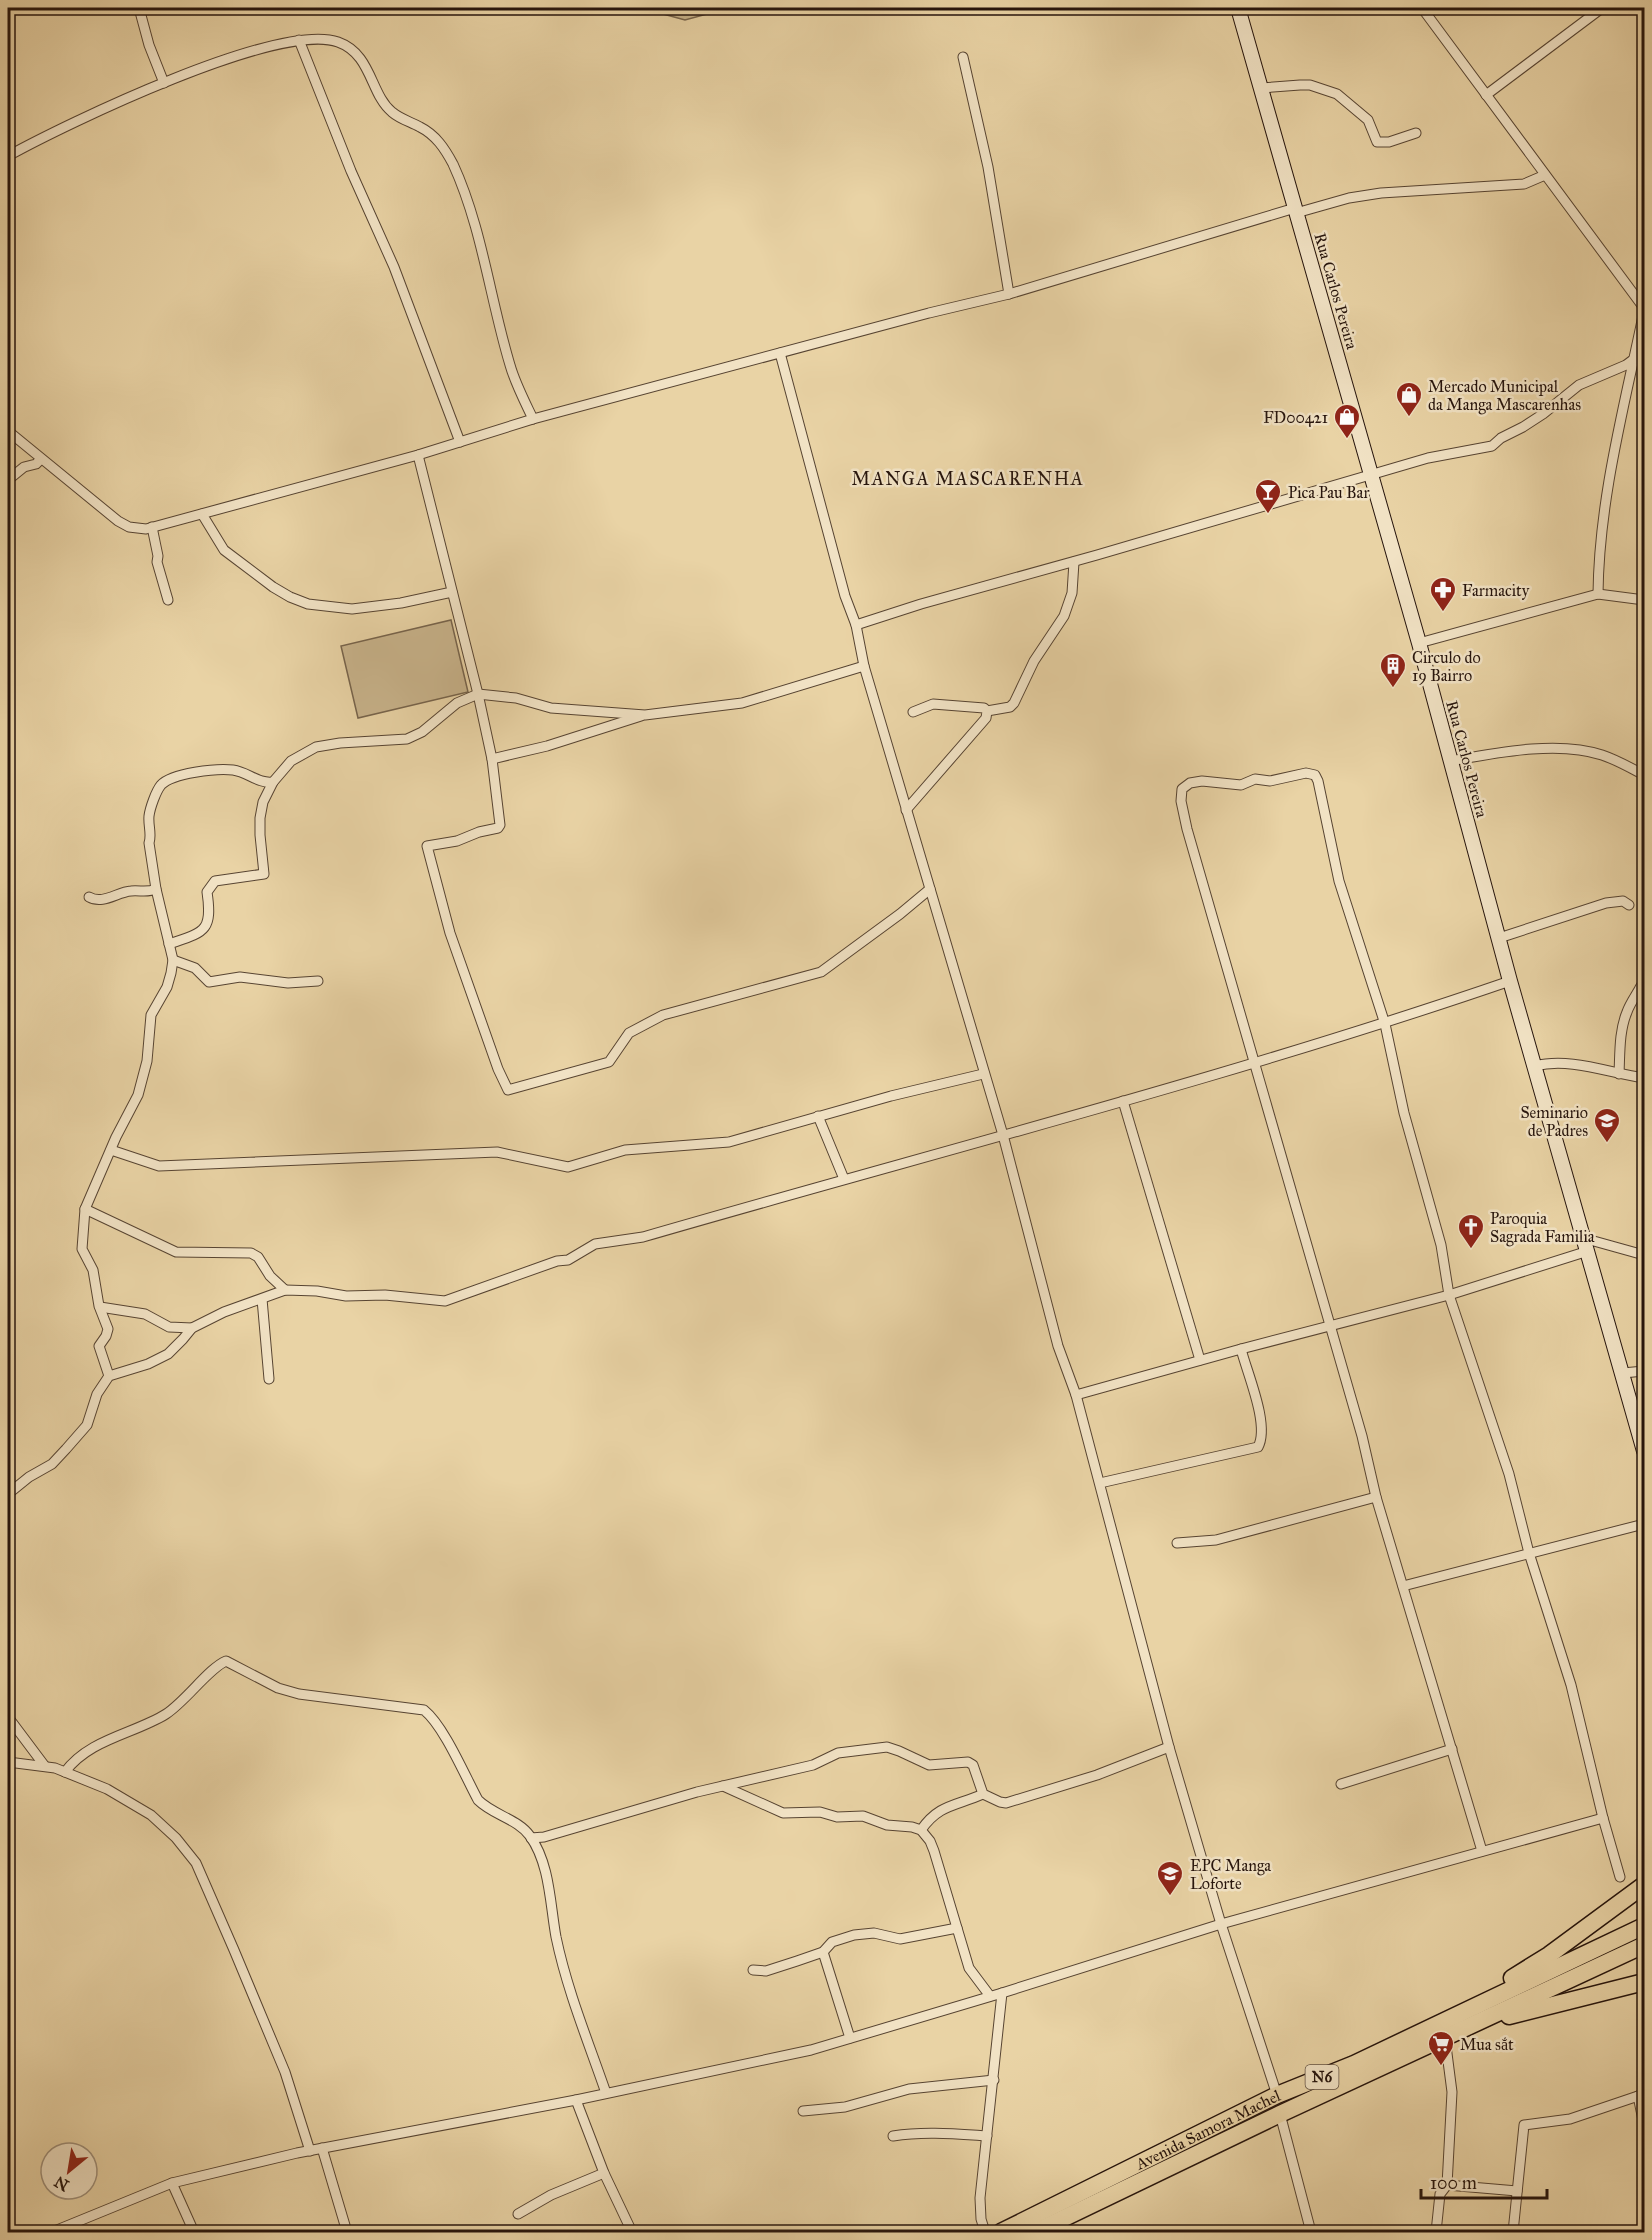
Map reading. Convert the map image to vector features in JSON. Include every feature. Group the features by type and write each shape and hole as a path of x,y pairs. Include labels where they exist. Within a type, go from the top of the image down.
{"highway":[{"path":"1483,2001 1509,1980 1549,1955 1644,1885"},
{"name":"Avenida Samora Machel","path":"1001,2232 1277,2095 1354,2064 1644,1926"},
{"name":"Avenida Samora Machel","path":"1035,2232 1280,2114 1644,1946"},
{"path":"1470,2026 1644,1983"}],"main road":[{"name":"Rua Carlos Pereira","path":"1239,8 1419,643 1510,981 1644,1451"}],"street":[{"path":"139,8 149,45 164,83"},
{"path":"1422,8 1644,310 1606,501 1598,553 1598,594"},
{"path":"1486,95 1602,8"},
{"path":"299,40 351,171 394,267 460,442"},
{"path":"8,156 98,112 206,66 269,46 299,40 338,42 351,49 365,65 386,104 393,112 423,128 440,142 453,164 473,220 510,367 533,419"},
{"path":"963,57 988,167 1009,294"},
{"path":"1261,88 1300,84 1337,94 1368,120 1377,142 1389,142 1416,133"},
{"path":"8,431 118,521 137,529 152,527 418,455 533,419 929,313 1009,294 1296,211 1381,193 1524,184 1545,176"},
{"path":"780,353 845,596 856,625 864,666 1003,1136 1058,1346 1076,1395 1169,1747 1221,1924 1277,2095"},
{"path":"856,625 921,604 1074,562 1371,474 1428,458 1492,446 1501,438 1543,414 1579,385 1626,365 1634,359"},
{"path":"418,455 478,694 492,759 500,825 498,828 479,832 457,841 427,846 450,933 498,1069 508,1090 609,1062 629,1033 663,1015 821,972 930,889"},
{"path":"8,480 24,467 36,464 41,459"},
{"path":"202,514 224,550 273,587 308,604 352,609 452,592"},
{"path":"152,527 158,556 157,562 168,600"},
{"path":"912,712 933,704 984,708 987,711 1010,707 1034,661 1064,616 1072,593 1074,562"},
{"path":"1419,643 1598,594 1644,600"},
{"path":"492,759 548,746 645,715 742,703 864,666"},
{"path":"169,944 192,936 207,925 209,920 207,892 215,881 264,874 260,818 263,802 273,782 291,761 308,750 340,743 407,739 422,732 457,703 478,694 516,698 551,708 645,715"},
{"path":"906,810 986,718 987,711"},
{"path":"1450,761 1525,749 1569,750 1601,755 1644,775"},
{"path":"109,1376 99,1346 108,1329 100,1307 93,1270 82,1250 85,1209 138,1095 147,1061 151,1015 167,987 171,973 173,960 156,889 149,843 151,837 149,816 161,785 174,777 224,770 243,773 262,782 273,782"},
{"path":"1482,1851 1376,1497 1362,1436 1187,829 1180,794 1182,789 1190,783 1202,781 1241,785 1255,779 1270,781 1306,773 1316,776 1339,882 1385,1024 1404,1113 1441,1245 1449,1295 1509,1474 1529,1553 1571,1685 1603,1818 1620,1877"},
{"path":"89,897 99,900 129,891 150,892 156,889"},
{"path":"1499,938 1606,903 1623,901 1629,905"},
{"path":"173,960 195,968 209,982 240,977 288,983 318,981"},
{"path":"100,1307 145,1314 174,1328 192,1328 224,1312 285,1290 317,1290 338,1295 385,1295 445,1301 557,1261 568,1260 595,1244 643,1237 1255,1064 1385,1024 1510,981"},
{"path":"1619,1074 1624,1022 1627,1010 1641,986"},
{"path":"1534,1066 1562,1062 1644,1078"},
{"path":"111,1150 159,1166 497,1152 568,1167 625,1150 729,1142 818,1116 983,1074"},
{"path":"1123,1101 1200,1360"},
{"path":"818,1116 844,1179"},
{"path":"85,1209 176,1252 251,1253 258,1257 270,1276 285,1290"},
{"path":"1076,1395 1449,1295 1586,1244 1644,1255"},
{"path":"262,1299 270,1379"},
{"path":"8,1494 29,1477 52,1464 87,1425 97,1394 109,1376 148,1364 168,1354 192,1328"},
{"path":"1100,1483 1258,1447 1263,1426 1241,1349"},
{"path":"1623,1373 1644,1371"},
{"path":"1177,1543 1216,1540 1376,1497"},
{"path":"1403,1586 1644,1524"},
{"path":"65,1772 76,1760 95,1746 166,1713 226,1661 278,1688 299,1694 424,1710 440,1729 478,1800 484,1806 520,1826 531,1838 543,1865 551,1898 556,1936 578,2016 606,2093"},
{"path":"8,1717 44,1765"},
{"path":"531,1838 544,1837 723,1786 813,1765 838,1753 887,1747 899,1750 929,1765 968,1762 973,1766 983,1794 1000,1802 1014,1802 1097,1775 1169,1747"},
{"path":"1341,1784 1452,1749"},
{"path":"8,1762 44,1765 107,1789 151,1815 176,1838 196,1863 285,2072 310,2151"},
{"path":"723,1786 783,1813 820,1812 837,1817 863,1816 887,1825 921,1830 930,1841 934,1851 969,1968 990,1996"},
{"path":"921,1830 930,1816 938,1811 983,1794"},
{"path":"52,2232 172,2183 322,2148 576,2100 811,2050 1221,1924 1603,1818"},
{"path":"753,1970 766,1971 823,1952 832,1942 854,1935 874,1933 900,1939 957,1928"},
{"path":"823,1952 849,2038"},
{"path":"985,2232 981,2219 980,2198 1002,1993"},
{"path":"1436,2232 1440,2194 1447,2186 1452,2092 1445,2038"},
{"path":"803,2111 845,2107 909,2089 994,2080"},
{"path":"1512,2232 1524,2125 1570,2119 1641,2095 1644,2125"},
{"path":"576,2100 604,2173 632,2232"},
{"path":"1280,2114 1311,2232"},
{"path":"893,2136 909,2133 947,2133 987,2136"},
{"path":"322,2148 347,2232"},
{"path":"518,2214 551,2195 604,2173"},
{"path":"172,2183 194,2232"},
{"path":"1447,2186 1517,2191"}],"shaded area":[{"path":"641,8 729,8 685,20"},
{"path":"451,620 468,692 358,718 341,646"}],"place":[{"name":"Mercado Municipal da Manga Mascarenhas","path":"1409,418"},
{"name":"FD00421","path":"1347,440"},
{"name":"Pica Pau Bar","path":"1268,515"},
{"name":"Farmacity","path":"1443,613"},
{"name":"Circulo do 19 Bairro","path":"1393,689"},
{"name":"Seminario de Padres","path":"1607,1144"},
{"name":"Paroquia Sagrada Familia","path":"1471,1250"},
{"name":"EPC Manga Loforte","path":"1170,1897"},
{"name":"Mua sắt","path":"1441,2067"}],"district":[{"name":"MANGA MASCARENHA","path":"968,479"}]}
